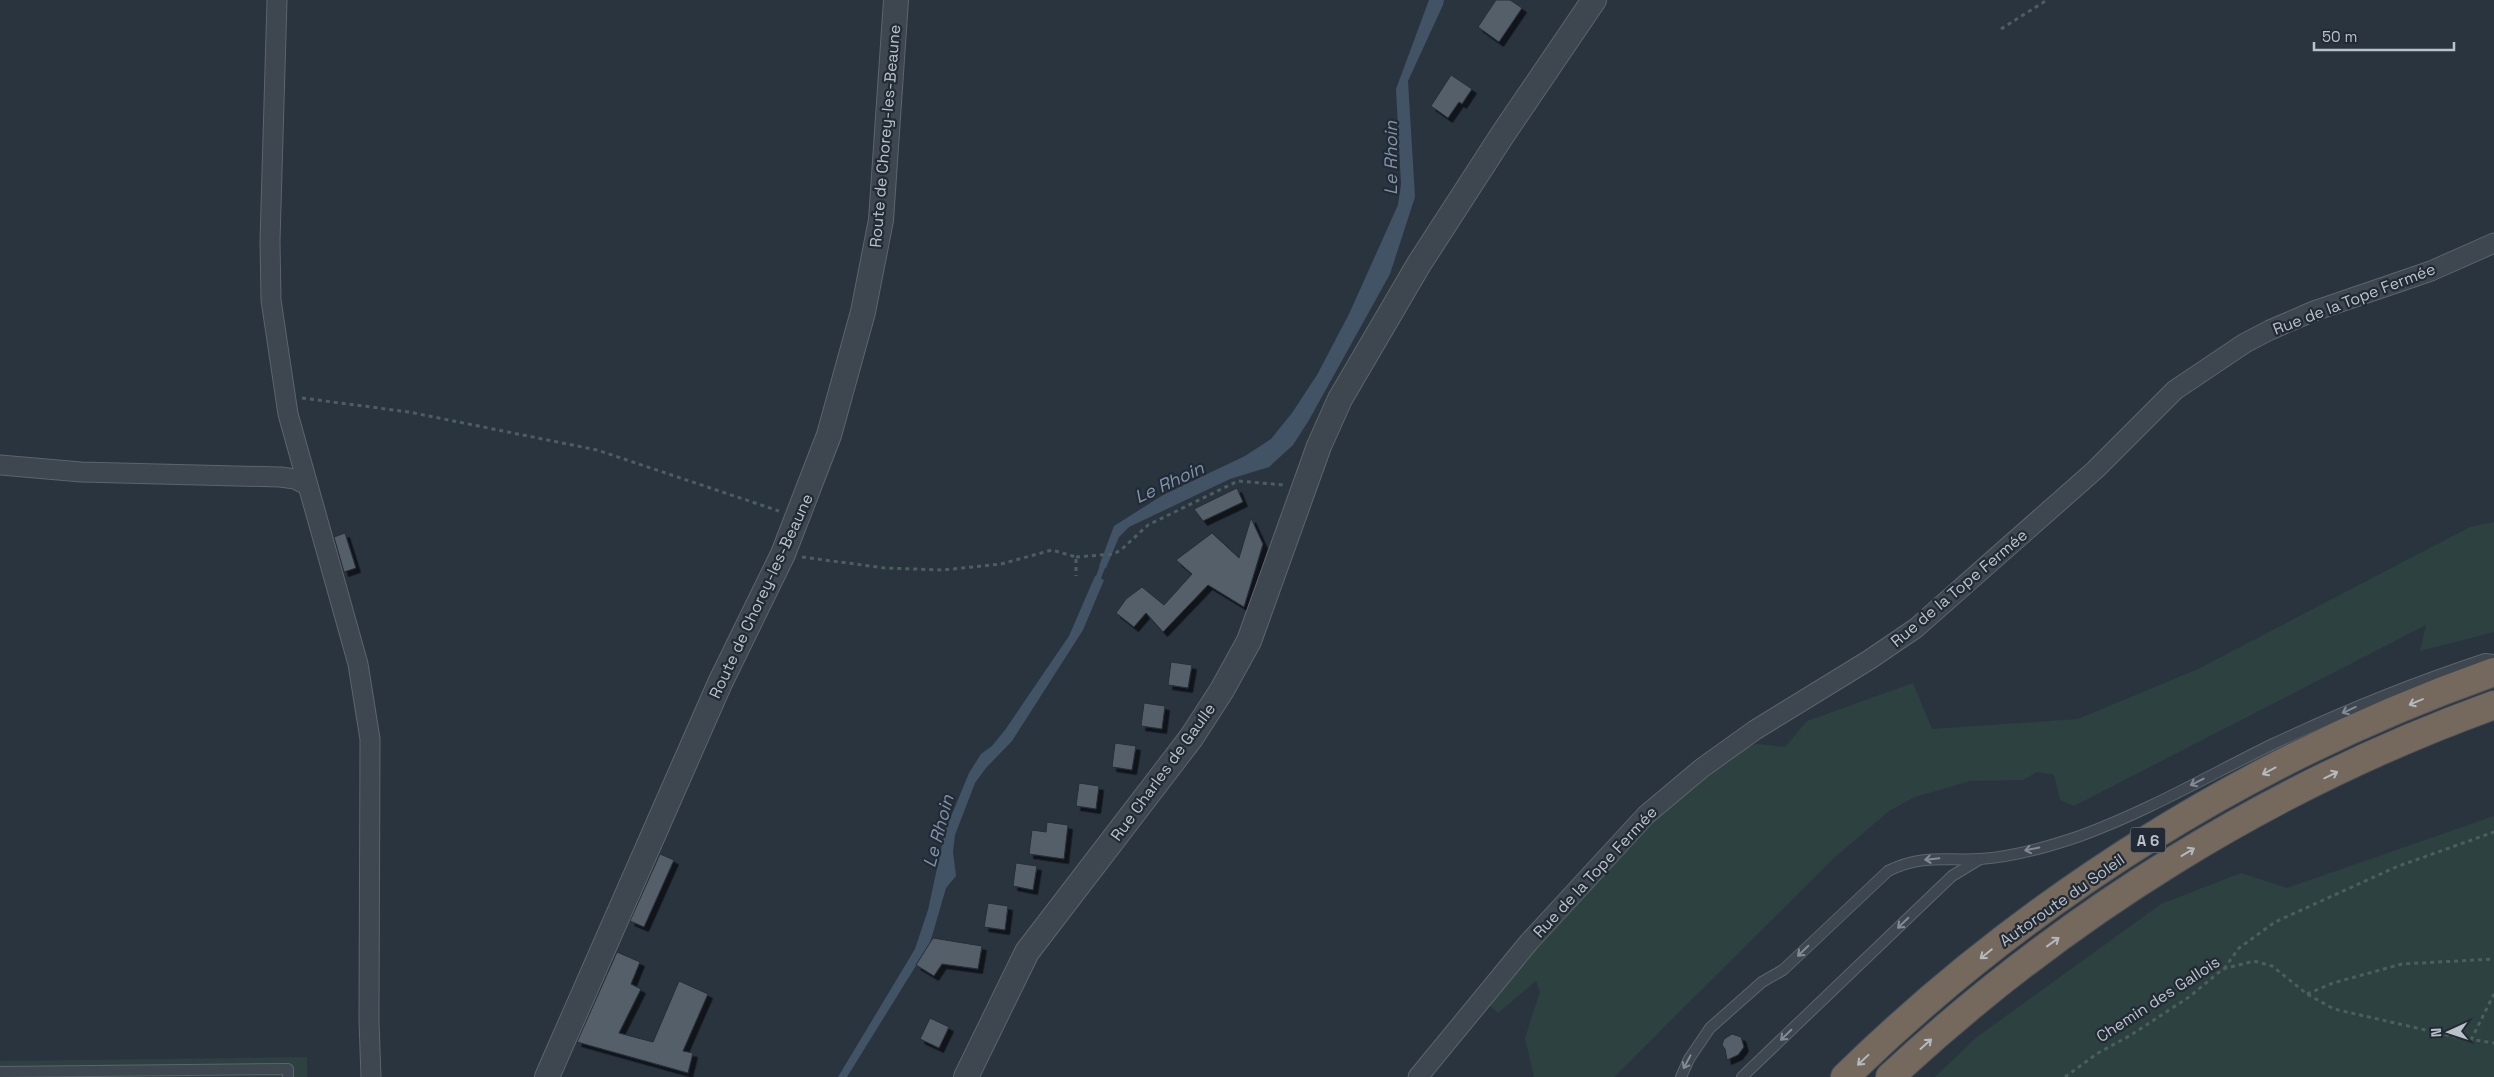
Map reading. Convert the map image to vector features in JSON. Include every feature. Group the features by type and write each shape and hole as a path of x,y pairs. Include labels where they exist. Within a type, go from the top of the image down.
{"highway":[{"name":"Autoroute du Soleil","path":"1845,1077 1991,949 2080,884 2175,823 2316,746 2425,698 2494,672"},
{"name":"Autoroute du Soleil","path":"1890,1077 2010,974 2076,926 2159,870 2252,815 2325,778 2416,736 2494,705"}],"street":[{"path":"277,0 270,265 272,314 288,414 358,664 370,739 369,1021 371,1077"},
{"name":"Route de Chorey-les-Beaune","path":"547,1077 720,682 783,554 829,435 863,312 876,255 881,220 896,0"},
{"name":"Rue Charles de Gaulle","path":"966,1077 1027,952 1191,738 1222,690 1249,641 1319,446 1340,399 1419,264 1503,134 1594,0"},
{"name":"Rue de la Tope Fermée","path":"1418,1077 1530,942 1586,878 1646,815 1702,768 1755,730 1869,660 1916,628 2095,470 2175,390 2244,343 2270,330 2314,311 2431,271 2494,243"},
{"path":"0,465 81,472 280,477 295,479 308,485"}],"lane":[{"path":"1681,1077 1689,1059 1710,1028 1762,982 1783,970 1888,872 1902,865 1924,860 1941,858 1981,859 2049,845 2079,836 2144,809 2272,745 2397,689 2485,659 2494,660"},
{"path":"1742,1077 1952,876 1981,859"},
{"path":"0,1072 49,1074 209,1074 288,1069 288,1077"}],"path":[{"path":"2001,28 2047,0"},
{"path":"281,374 286,391 295,396 409,412 597,450 798,518"},
{"path":"783,554 885,568 943,570 1001,564 1052,550 1076,557 1114,554 1148,525 1238,481 1304,488"},
{"path":"1076,557 1076,576"},
{"path":"2223,969 2240,948 2275,922 2396,867 2494,832"},
{"path":"2307,994 2333,983 2402,964 2494,959"},
{"name":"Chemin des Gallois","path":"2065,1077 2098,1053 2132,1035 2189,997 2223,969 2245,962 2262,962 2282,972 2307,994 2334,1009 2471,1040 2494,1043"},
{"path":"2471,1040 2494,994"}],"green space":[{"path":"2494,522 2494,632 2420,651 2426,625 2074,806 2060,800 2054,775 2037,772 2023,780 1970,781 1915,797 1889,811 1833,859 1614,1077 1534,1077 1525,1038 1540,992 1536,981 1498,1013 1484,1000 1641,824 1735,752 1757,744 1785,747 1807,721 1913,683 1932,729 2078,719 2198,669 2470,527"},
{"path":"2494,816 2494,1077 1935,1077 1977,1037 2161,904 2241,873 2287,888"},
{"path":"307,1057 307,1077 0,1077 0,1061"}],"water":[{"path":"1429,0 1444,0 1408,81 1415,197 1390,274 1309,420 1293,445 1269,467 1230,479 1129,527 1119,537 1106,568 1099,566 1114,526 1163,495 1245,456 1271,439 1292,413 1317,375 1349,314 1398,205 1401,184 1396,89"},
{"path":"1095,576 1104,580 1083,630 1012,741 986,768 975,783 955,835 953,852 956,876 946,888 930,943 847,1077 838,1077 915,949 928,910 945,831 969,773 981,754 992,746 1005,730 1069,636"}],"building":[{"path":"1496,0 1510,0 1522,8 1499,42 1478,27"},
{"path":"1451,75 1472,89 1462,104 1459,102 1448,118 1431,106"},
{"path":"1237,488 1243,502 1203,521 1194,509"},
{"path":"1251,518 1263,544 1244,607 1208,585 1163,632 1146,613 1134,627 1116,613 1126,599 1142,587 1164,605 1192,574 1176,560 1212,533 1239,558"},
{"path":"345,533 356,568 344,572 334,537"},
{"path":"1171,662 1192,665 1188,688 1168,685"},
{"path":"1144,703 1165,706 1162,729 1141,726"},
{"path":"1115,743 1136,746 1132,770 1112,767"},
{"path":"1079,783 1099,786 1096,809 1076,806"},
{"path":"1047,822 1068,825 1064,859 1029,854 1032,830 1046,832"},
{"path":"660,854 674,860 644,927 630,921"},
{"path":"1016,863 1037,866 1033,890 1013,886"},
{"path":"988,903 1008,906 1005,930 984,927"},
{"path":"933,938 982,946 978,969 942,964 934,976 916,965"},
{"path":"617,952 640,962 631,984 641,989 619,1033 653,1042 679,981 708,994 683,1051 693,1053 688,1073 577,1042"},
{"path":"930,1018 949,1027 939,1048 920,1039"},
{"path":"1732,1034 1741,1037 1744,1047 1738,1055 1727,1060 1725,1049 1722,1045 1724,1039"}],"waterway":[{"name":"Le Rhoin","path":"1096,584 1105,560"}]}
